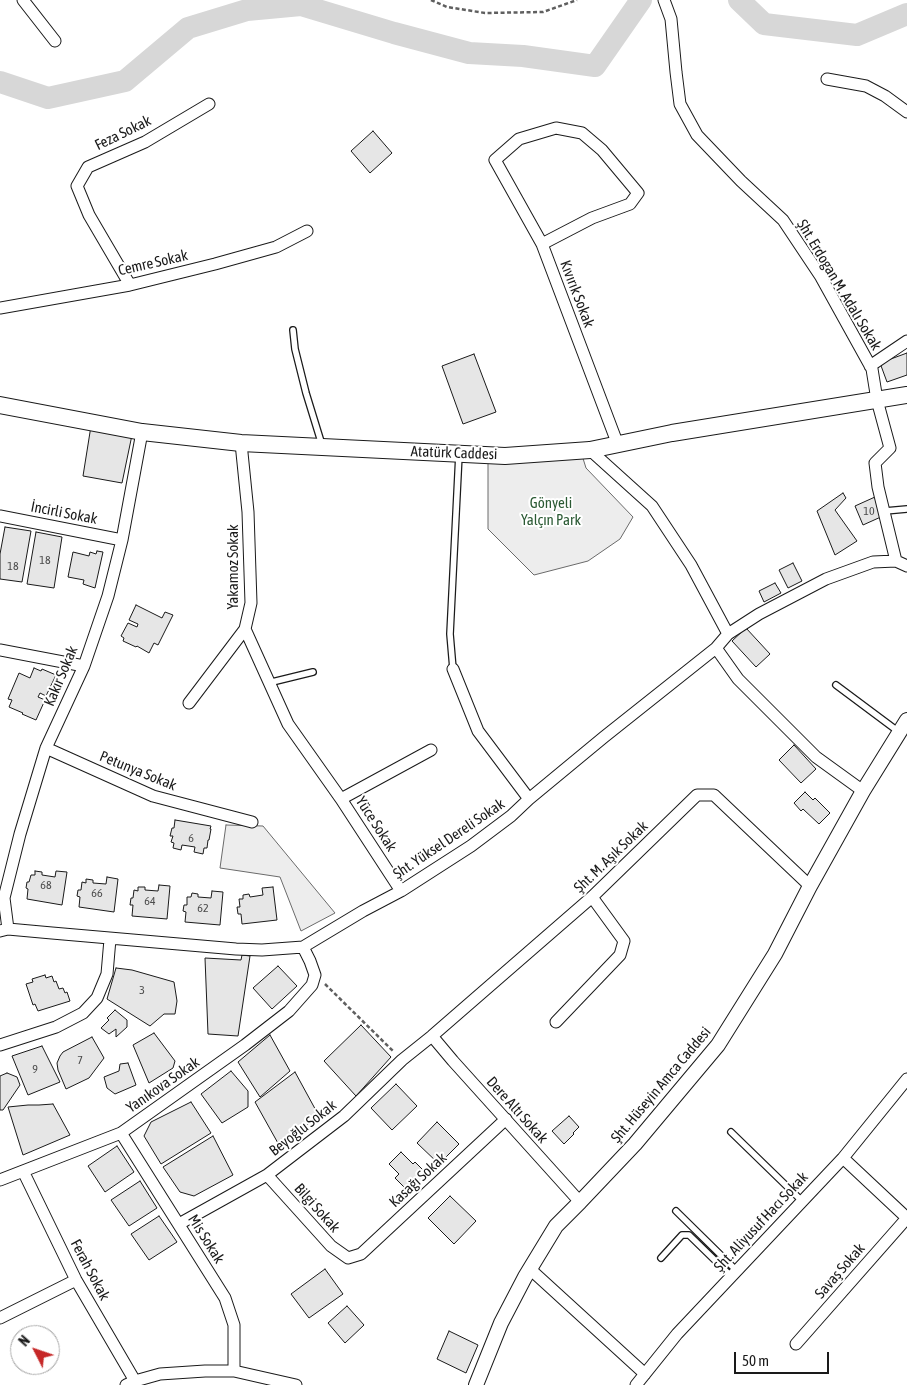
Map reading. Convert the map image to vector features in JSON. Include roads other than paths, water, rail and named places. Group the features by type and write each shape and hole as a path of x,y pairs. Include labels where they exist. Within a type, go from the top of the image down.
{"main road":[{"name":"Atatürk Caddesi","path":"0,405 142,432 241,443 505,456 590,450 618,446 672,433 907,394"}],"street":[{"path":"23,0 54,41"},
{"name":"Şht. Erdogan M. Adalı Sokak","path":"664,0 671,19 680,104 697,135 741,181 784,220 821,277 870,366 890,448 874,463 885,511"},
{"path":"827,79 866,86 907,111"},
{"name":"Feza Sokak","path":"130,285 88,215 77,186 88,167 145,142 209,104"},
{"name":"Kıvırık Sokak","path":"542,244 592,218 630,204 638,193 602,150 582,132 556,128 546,131 519,140 495,160 542,244 618,446"},
{"name":"Cemre Sokak","path":"0,308 130,285 215,264 276,247 307,231"},
{"path":"870,366 907,341"},
{"name":"Kakır Sokak","path":"4,930 4,898 20,834 46,748 84,666 108,596 122,540 142,432"},
{"name":"Yakamoz Sokak","path":"189,703 245,630 250,602 250,585 248,512 241,443"},
{"path":"590,450 652,506 691,565 728,634"},
{"path":"885,511 902,563"},
{"name":"İncirli Sokak","path":"0,516 122,540"},
{"name":"Şht. Yüksel Dereli Sokak","path":"4,930 236,949 262,950 303,947 401,891 471,846 512,816 529,799 604,737 716,648 728,634 759,614 826,579 872,562 902,563"},
{"path":"245,630 268,683"},
{"path":"716,648 738,679 816,756 862,791"},
{"path":"0,650 84,666"},
{"path":"453,669 478,731 529,799"},
{"name":"Yüce Sokak","path":"268,683 288,724 401,891"},
{"name":"Şht. Hüseyin Amca Caddesi","path":"476,1385 501,1323 556,1226 635,1144 718,1045 775,954 862,791 907,720"},
{"name":"Petunya Sokak","path":"46,748 153,796 252,822"},
{"path":"341,800 431,750"},
{"name":"Şht. M. Aşık Sokak","path":"432,1036 592,897 697,796 714,795 810,886"},
{"path":"556,1022 620,955 624,941 592,897"},
{"path":"0,1045 56,1027 83,1013 97,998 107,974 110,939"},
{"name":"Yanıkova Sokak","path":"0,1180 121,1133 245,1045 288,1011 312,985 315,975 303,947"},
{"name":"Dere Altı Sokak","path":"432,1036 580,1202"},
{"name":"Beyoğlu Sokak","path":"179,1224 268,1175 344,1116 402,1060 432,1036"},
{"name":"Şht. Aliyusuf Hacı Sokak","path":"636,1385 677,1334 843,1158 907,1078"},
{"name":"Kasağı Sokak","path":"348,1258 361,1254 506,1119"},
{"name":"Mis Sokak","path":"121,1133 224,1298 234,1325 234,1371"},
{"path":"843,1158 907,1218"},
{"name":"Ferah Sokak","path":"23,1171 76,1280 130,1383"},
{"name":"Bilgi Sokak","path":"268,1175 331,1246 348,1258"},
{"name":"Savaş Sokak","path":"796,1344 907,1218"},
{"path":"530,1269 645,1374"},
{"path":"0,1318 76,1280"},
{"path":"130,1383 160,1374 234,1371 296,1385"}],"lane":[{"path":"293,330 295,350 322,447"},
{"path":"453,669 450,634 459,454"},
{"path":"885,511 907,509"},
{"path":"268,683 313,672"},
{"path":"836,685 899,732"},
{"path":"731,1132 802,1201"},
{"path":"676,1211 734,1273"},
{"path":"662,1258 682,1235 686,1234 734,1273"}],"waterway":[{"path":"0,82 48,98 125,81 188,28 247,10 301,5 469,53 523,56 595,66 641,0"},
{"path":"739,0 764,24 857,35 907,14"}],"park label":[{"name":"Gönyeli Yalçın Park","path":"551,512"}]}
